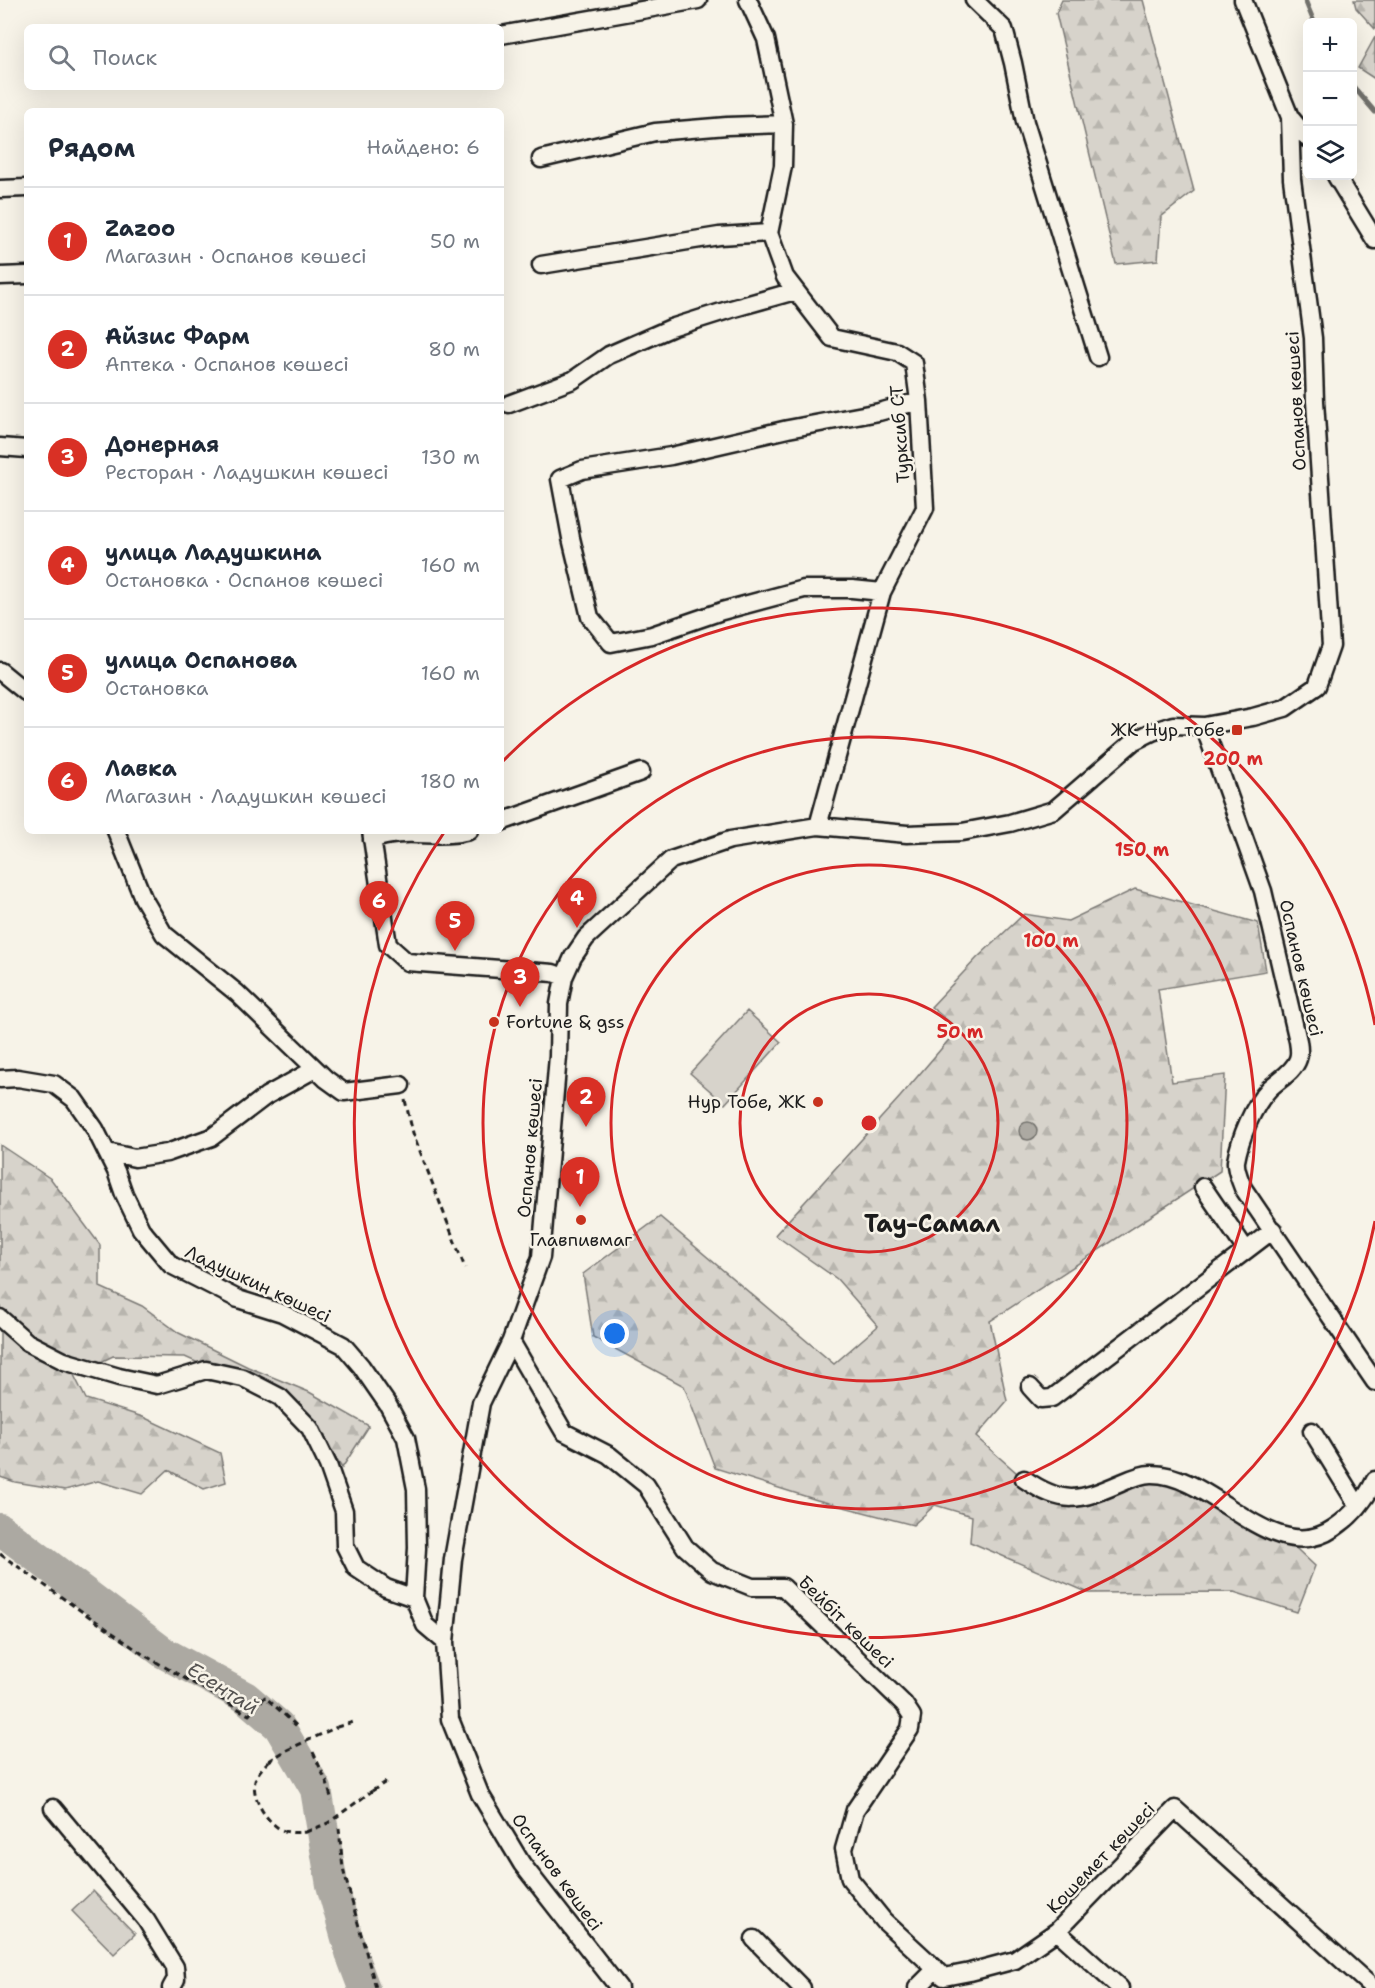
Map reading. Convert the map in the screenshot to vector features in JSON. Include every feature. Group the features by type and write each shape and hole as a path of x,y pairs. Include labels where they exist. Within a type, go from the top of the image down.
{"street":[{"path":"504,34 698,0"},
{"path":"541,265 719,236 769,233 783,166 784,123 766,39 748,0"},
{"path":"974,0 1004,29 1025,122 1098,357"},
{"name":"Оспанов көшесі","path":"619,1988 522,1864 480,1794 450,1719 445,1642 453,1559 481,1403 511,1341 541,1257 558,1056 559,1004 564,977 573,957 586,938 671,860 730,840 818,826 907,834 962,832 1010,823 1054,810 1134,741 1152,732 1173,725 1204,726 1253,717 1285,708 1317,686 1331,646 1313,338 1292,179 1290,117 1243,0"},
{"path":"1290,117 1303,134"},
{"path":"541,159 655,132 784,123"},
{"path":"1338,180 1375,240"},
{"path":"0,189 24,188"},
{"name":"Турксиб СТ","path":"769,233 785,277 832,338 897,352 914,363 919,401 925,508 882,592 818,826"},
{"path":"0,276 24,275"},
{"path":"509,404 573,380 609,355 672,328 795,291"},
{"path":"882,592 852,589 804,590 722,611 652,635 611,643 590,617 560,479 582,470 671,456 788,429 879,412 919,401"},
{"path":"0,447 24,449"},
{"path":"0,671 24,691"},
{"name":"Оспанов көшесі","path":"1204,726 1263,891 1298,1041 1299,1058 1295,1066 1270,1089 1251,1116 1236,1162 1238,1175 1243,1188 1375,1382"},
{"path":"504,821 641,772"},
{"path":"117,834 143,898 164,934 237,993 315,1069 344,1092 401,1085"},
{"path":"427,834 446,834"},
{"path":"372,836 388,945 407,962 553,973 564,977"},
{"path":"107,1152 135,1158 167,1153 212,1137 266,1096 315,1069"},
{"name":"Ладушкин көшесі","path":"0,1079 18,1078 54,1084 74,1099 95,1129 107,1152 141,1229 171,1265 238,1299 282,1313 343,1345 368,1376 406,1438 416,1489 417,1548 414,1598 425,1625 445,1642"},
{"path":"1203,1188 1246,1250"},
{"path":"1030,1388 1041,1399 1052,1398 1273,1230"},
{"path":"0,1318 27,1342 64,1361 157,1385 206,1370 243,1378 280,1397 310,1428 328,1465 344,1511 345,1546 356,1569 386,1588 414,1598"},
{"name":"Бейбіт көшесі","path":"511,1341 564,1432 609,1455 646,1485 685,1547 712,1571 752,1587 783,1587 904,1704 912,1716 910,1729 855,1810 844,1849 850,1878 884,1921 936,1969"},
{"path":"1312,1431 1358,1506"},
{"path":"1024,1479 1041,1490 1061,1498 1075,1499 1090,1496 1133,1478 1152,1474 1191,1484 1258,1526 1282,1535 1304,1538 1326,1533 1347,1519 1369,1493 1375,1480"},
{"path":"53,1808 146,1920 175,1967 176,1978 171,1988"},
{"name":"Кошемет көшесі","path":"936,1969 944,1977 1016,1960 1057,1931 1175,1809 1373,1988"},
{"path":"1057,1931 1120,1988"},
{"path":"754,1939 802,1988"},
{"path":"917,1988 936,1969"}],"path":[{"path":"401,1085 413,1133 465,1268"},
{"path":"0,1554 144,1655 249,1714 265,1697 299,1728"},
{"path":"352,1722 285,1751 269,1761 255,1780 256,1793 262,1811 274,1825 284,1831 306,1832 328,1823 386,1782"},
{"path":"313,1752 327,1783 332,1801"},
{"path":"339,1827 343,1869 376,1988"}],"green space":[{"path":"1062,0 1143,0 1194,191 1161,217 1158,260 1116,264 1056,13"},
{"path":"1354,0 1375,0 1375,29 1356,8"},
{"path":"1375,37 1375,79 1358,68"},
{"path":"1135,889 1258,923 1266,971 1158,989 1172,1082 1225,1075 1220,1171 990,1321 1007,1401 976,1437 1024,1479 1073,1495 1170,1478 1282,1535 1315,1566 1297,1612 1234,1592 1089,1593 970,1542 972,1516 935,1505 913,1525 817,1500 715,1468 684,1386 593,1337 583,1274 660,1217 834,1364 878,1326 837,1279 775,1235 900,1097 958,1029 931,1007 977,958 1024,914 1068,921"},
{"path":"747,1011 781,1042 725,1104 690,1073"},
{"path":"0,1145 51,1179 100,1245 100,1287 142,1306 179,1333 248,1367 309,1392 369,1426 342,1468 305,1411 185,1357 113,1356 74,1375 86,1399 143,1417 220,1453 226,1482 204,1489 168,1470 142,1494 98,1481 65,1490 15,1482 0,1477"},
{"path":"93,1891 135,1934 114,1954 72,1911"}],"water":[{"path":"1028,1122 1034,1125 1037,1131 1034,1137 1028,1140 1022,1137 1019,1131 1022,1125"}],"waterway":[{"path":"1305,0 1312,18"},
{"path":"1357,91 1375,112"},
{"name":"Есентай","path":"0,1529 164,1653 245,1697 279,1726 316,1789 332,1885 352,1956 364,1988"}],"place":[{"name":"ЖК Нур тобе","path":"1237,730"},
{"name":"улица Ладушкина","path":"577,928"},
{"name":"Лавка","path":"379,931"},
{"name":"улица Оспанова","path":"455,951"},
{"name":"Донерная","path":"520,1007"},
{"name":"Fortune & gss","path":"494,1022"},
{"name":"Нур Тобе, ЖК","path":"818,1102"},
{"name":"Айзис Фарм","path":"586,1127"},
{"name":"Zazoo","path":"580,1207"},
{"name":"Главпивмаг","path":"581,1220"}],"district":[{"name":"Тау-Самал","path":"932,1224"}]}
